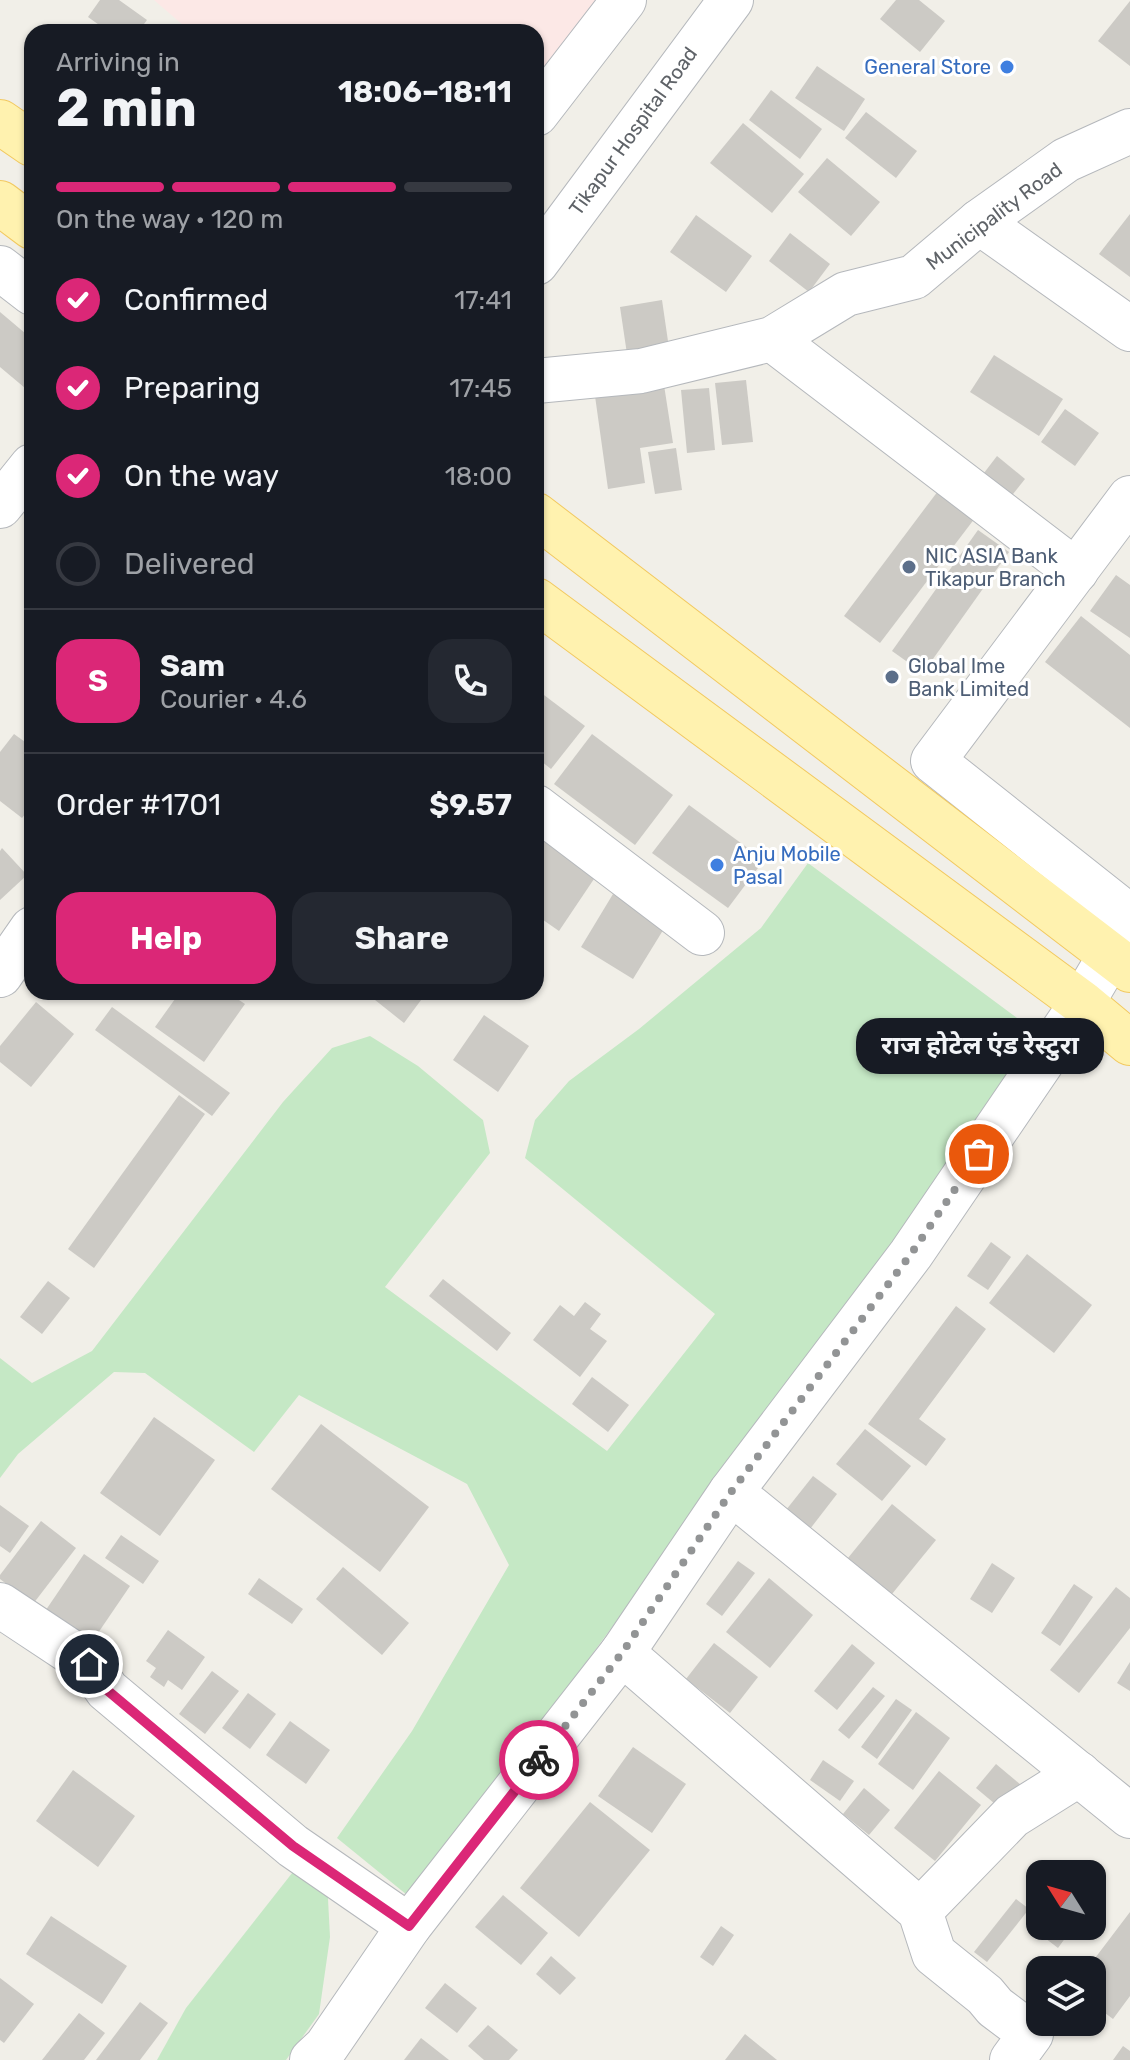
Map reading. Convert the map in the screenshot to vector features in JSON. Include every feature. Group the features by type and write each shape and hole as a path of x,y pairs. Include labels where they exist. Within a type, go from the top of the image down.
{"main road":[{"path":"0,122 24,138"},
{"path":"0,203 24,221"},
{"path":"544,521 1125,941"},
{"path":"544,606 1082,1003 1130,1043"}],"street":[{"path":"544,104 624,0"},
{"name":"Tikapur Hospital Road","path":"544,252 731,0"},
{"name":"Municipality Road","path":"544,380 641,371 772,339 846,294 914,277 979,222 1066,160 1130,131"},
{"path":"979,222 1130,329"},
{"path":"0,268 24,287"},
{"path":"772,339 1076,571"},
{"path":"0,506 24,476"},
{"path":"327,2056 409,1926 622,1653 731,1492 911,1254 1125,941 933,761 1130,498"},
{"path":"544,813 702,933"},
{"path":"0,975 24,940"},
{"path":"731,1492 1130,1816"},
{"path":"0,1605 89,1664 107,1690 293,1846 409,1926"},
{"path":"622,1653 920,1911 934,1954 1031,2034 1012,2060"},
{"path":"920,1911 1012,1816 1079,1774"}],"shaded area":[{"path":"154,0 610,0 544,89 544,24 182,24"}],"green space":[{"path":"808,863 1040,1035 818,1347 412,1899 337,1838 412,1731 509,1565 467,1484 299,1395 254,1452 145,1373 114,1372 18,1454 0,1478 0,1358 32,1383 92,1351 283,1102 332,1048 370,1036 418,1066 483,1120 490,1153 385,1287 607,1451 715,1314 525,1158 535,1120 569,1081 639,1029 761,928"},
{"path":"300,1863 327,1880 330,1937 319,2014 286,2060 157,2060 186,2008"}],"building":[{"path":"100,0 119,0 147,20 144,24 98,24 88,17"},
{"path":"896,0 919,0 945,21 920,52 880,19"},
{"path":"1130,1 1130,66 1098,41"},
{"path":"817,66 865,99 844,131 795,98"},
{"path":"771,90 822,129 800,159 749,120"},
{"path":"866,112 917,151 896,178 845,138"},
{"path":"743,123 804,174 772,213 710,163"},
{"path":"827,158 880,202 851,236 798,192"},
{"path":"1130,214 1130,277 1099,254"},
{"path":"696,215 752,256 726,292 670,252"},
{"path":"790,233 830,264 809,292 769,261"},
{"path":"662,300 669,348 627,354 620,307"},
{"path":"0,312 24,332 24,387 0,367"},
{"path":"994,355 1063,399 1039,436 970,392"},
{"path":"746,380 753,442 722,445 715,383"},
{"path":"664,385 673,443 640,448 645,483 608,489 595,396"},
{"path":"709,388 715,450 687,453 681,390"},
{"path":"1065,409 1099,433 1075,466 1041,442"},
{"path":"676,448 682,490 655,494 648,452"},
{"path":"997,456 1025,479 1002,508 974,486"},
{"name":"NIC ASIA Bank Tikapur Branch","path":"938,491 975,518 880,643 844,616"},
{"path":"978,530 1009,552 923,673 892,651"},
{"path":"1116,575 1130,585 1130,638 1090,611"},
{"path":"1081,616 1130,655 1130,728 1045,662"},
{"path":"544,695 585,726 551,769 544,763"},
{"path":"14,734 24,741 22,818 0,801 0,752"},
{"path":"592,734 673,795 635,845 554,784"},
{"path":"689,805 764,860 728,908 652,853"},
{"path":"544,837 598,873 559,931 544,921"},
{"path":"2,848 24,872 24,878 0,900"},
{"path":"613,894 665,927 633,979 581,947"},
{"path":"174,1000 239,1000 245,1004 204,1062 155,1027"},
{"path":"375,1000 421,1000 404,1023"},
{"path":"36,1002 74,1034 31,1087 0,1062 0,1046"},
{"path":"112,1007 230,1093 212,1116 95,1030"},
{"path":"484,1015 529,1046 498,1092 453,1060"},
{"path":"179,1095 205,1114 94,1268 68,1249"},
{"path":"991,1242 1011,1257 988,1290 967,1276"},
{"path":"1027,1254 1092,1305 1054,1353 989,1303"},
{"path":"443,1279 511,1333 497,1351 429,1296"},
{"path":"48,1281 70,1298 42,1334 20,1317"},
{"path":"585,1302 601,1314 590,1329 607,1341 580,1377 533,1340 560,1305 574,1316"},
{"path":"956,1306 986,1329 919,1419 946,1439 926,1466 868,1424"},
{"path":"592,1377 629,1405 608,1432 572,1404"},
{"path":"154,1417 215,1460 160,1536 100,1493"},
{"path":"321,1424 429,1507 380,1572 271,1489"},
{"path":"865,1429 911,1466 882,1501 836,1464"},
{"path":"813,1476 837,1494 810,1529 786,1510"},
{"path":"892,1504 936,1540 892,1594 848,1558"},
{"path":"0,1505 29,1526 10,1553 0,1546"},
{"path":"41,1521 76,1548 33,1604 0,1579 0,1575"},
{"path":"121,1535 159,1561 143,1584 105,1558"},
{"path":"84,1554 130,1586 81,1658 35,1626"},
{"path":"738,1561 755,1573 722,1616 706,1604"},
{"path":"992,1563 1015,1578 992,1613 970,1599"},
{"path":"343,1567 409,1623 382,1655 316,1599"},
{"path":"259,1578 303,1609 292,1624 248,1594"},
{"path":"769,1578 813,1615 770,1668 726,1632"},
{"path":"1074,1584 1093,1597 1060,1646 1041,1633"},
{"path":"1116,1587 1130,1598 1130,1628 1079,1693 1050,1670"},
{"path":"168,1630 205,1657 182,1690 168,1680 164,1687 150,1677 156,1668 146,1661"},
{"path":"714,1643 758,1677 730,1713 686,1679"},
{"path":"852,1644 875,1663 837,1710 814,1691"},
{"path":"1130,1662 1130,1691 1117,1683"},
{"path":"212,1671 239,1691 205,1734 179,1714"},
{"path":"873,1687 885,1696 849,1739 838,1730"},
{"path":"248,1693 276,1714 250,1749 222,1728"},
{"path":"896,1699 912,1710 877,1759 861,1747"},
{"path":"916,1712 950,1738 913,1790 878,1764"},
{"path":"290,1721 330,1750 306,1784 266,1755"},
{"path":"633,1747 686,1784 652,1833 598,1796"},
{"path":"823,1760 854,1781 840,1801 810,1780"},
{"path":"996,1764 1021,1785 1001,1809 976,1788"},
{"path":"73,1770 135,1816 98,1867 36,1821"},
{"path":"939,1771 981,1805 935,1861 894,1828"},
{"path":"864,1788 890,1810 869,1835 843,1814"},
{"path":"590,1802 650,1850 579,1937 520,1888"},
{"path":"503,1895 548,1933 521,1965 475,1927"},
{"path":"1016,1899 1026,1907 1026,1913 987,1962 974,1952"},
{"path":"1130,1912 1130,1996 1113,2019 1106,2014 1106,1956 1097,1956"},
{"path":"51,1916 127,1966 102,2004 26,1954"},
{"path":"721,1926 734,1935 713,1966 700,1957"},
{"path":"1048,1940 1064,1940 1058,1948"},
{"path":"551,1956 576,1978 560,1995 536,1974"},
{"path":"0,1978 34,2004 4,2043 0,2040"},
{"path":"445,1983 477,2008 457,2033 425,2008"},
{"path":"140,2002 168,2023 140,2060 96,2060"},
{"path":"79,2013 105,2033 84,2060 42,2060"},
{"path":"488,2025 518,2050 509,2060 484,2060 468,2046"},
{"path":"745,2034 777,2060 725,2060"},
{"path":"421,2038 449,2060 404,2060"},
{"path":"1123,2046 1130,2051 1130,2060 1113,2060"}],"way so far":[{"path":"539,1760 622,1653 731,1492 911,1254 979,1154"}],"place":[{"name":"General Store","path":"1007,67"},
{"name":"NIC ASIA Bank Tikapur Branch","path":"909,567"},
{"name":"Global Ime Bank Limited","path":"892,677"},
{"name":"Anju Mobile Pasal","path":"717,865"},
{"name":"राज होटेल एंड रेस्टुरा","path":"979,1154"}],"route":[{"path":"89,1664 107,1690 293,1846 409,1926 539,1760"}]}
